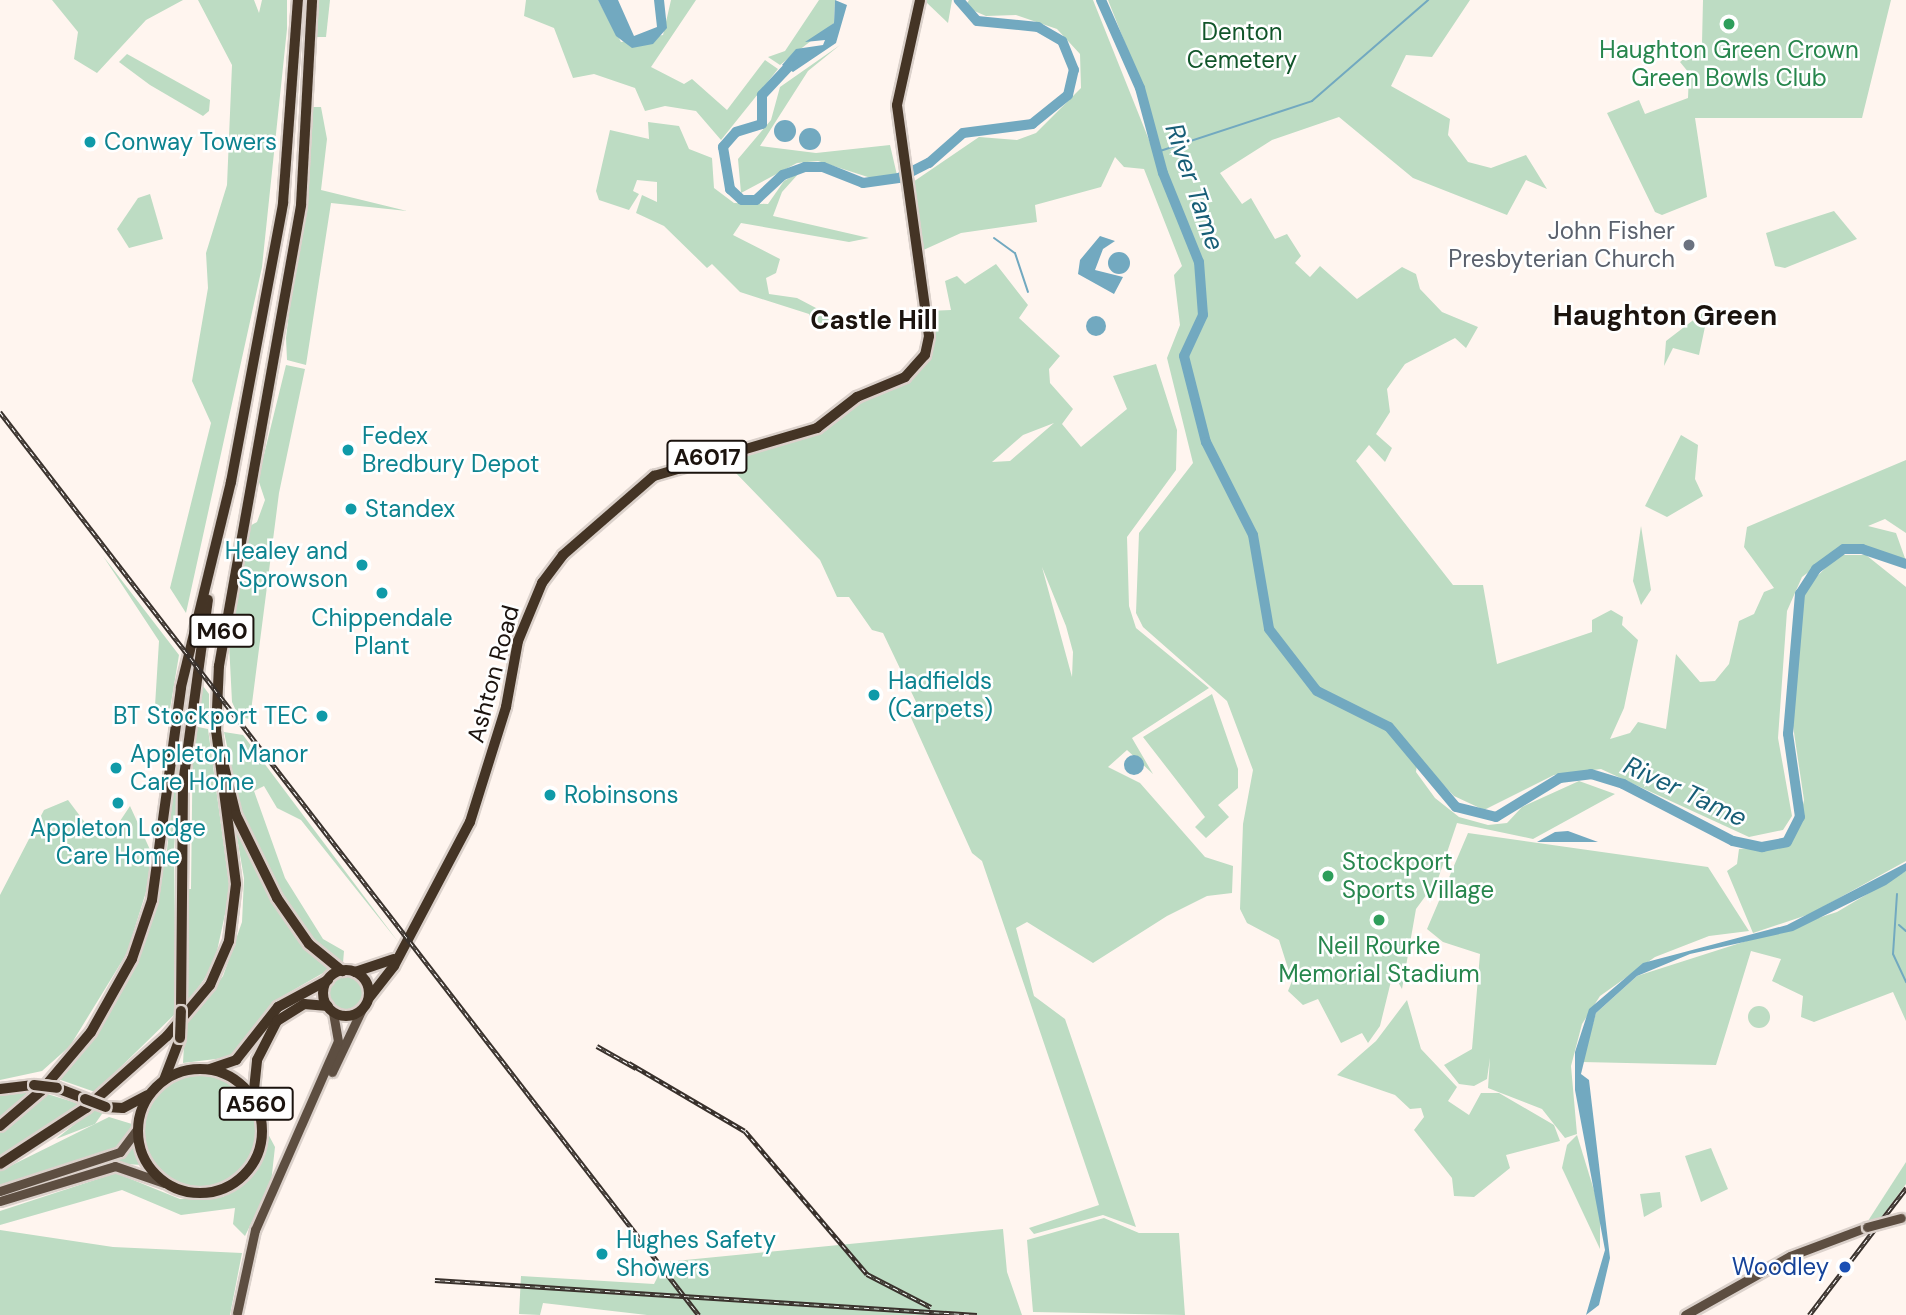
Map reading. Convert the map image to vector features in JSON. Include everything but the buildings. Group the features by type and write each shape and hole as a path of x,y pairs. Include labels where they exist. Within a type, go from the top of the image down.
{"highway":[{"name":"M60","path":"164,1080 180,1038 179,857 187,735 283,203 298,0"},
{"name":"M60","path":"0,1164 71,1119 137,1064 210,985 229,941 236,884 216,731 225,604 301,205 312,0"},
{"name":"Ashton Road","path":"369,998 400,954 470,822 506,707 518,641 542,583 562,555 654,476 817,428 920,363 929,335 900,157 897,93 920,0"},
{"name":"M60","path":"0,1126 41,1091 91,1032 142,932 162,850 181,687 231,482"},
{"name":"M60","path":"216,731 236,814 260,867 309,944 342,971"},
{"path":"342,971 355,972 385,965 400,954"},
{"name":"A560","path":"164,1080 236,1060 278,1007 342,971"},
{"path":"355,972 368,985 369,998"},
{"name":"A560","path":"328,979 330,1009"},
{"name":"A560","path":"164,1183 203,1193 240,1179 260,1146 253,1099 257,1060 277,1021 304,1004 361,1011 369,998"},
{"name":"A560","path":"209,1069 233,1079 253,1099"},
{"path":"0,1089 34,1085 57,1088 106,1107 124,1108 151,1093 164,1080"},
{"path":"151,1093 138,1128 144,1158 164,1183"}],"main road":[{"name":"A560","path":"324,1085 338,1041 330,1009"},
{"name":"A560","path":"237,1314 251,1244 361,1011"},
{"path":"0,1191 120,1152 138,1128"},
{"name":"A560","path":"0,1201 115,1166 164,1183"},
{"path":"1685,1315 1783,1260 1867,1227 1903,1217"}],"green space":[{"path":"52,0 183,0 146,20 97,73 74,59 78,32"},
{"path":"198,0 254,0 259,13 262,0 287,0 287,29 262,267 186,613 170,588 211,423 192,381 208,288 206,253 227,185 232,65"},
{"path":"317,0 330,0 326,37 317,37"},
{"path":"526,0 598,0 621,42 663,35 671,0 696,0 651,67 684,84 692,79 727,110 765,60 778,69 721,140 696,111 665,106 645,111 635,88 594,74 573,78 554,28 524,16"},
{"path":"819,0 835,0 834,23 780,65 768,57 785,51"},
{"path":"927,0 952,0 948,23 926,2"},
{"name":"Denton Cemetery","path":"969,0 1093,0 1157,160 1162,156 1140,81 1108,0 1470,0 1432,57 1406,55 1391,86 1450,119 1448,135 1468,162 1491,168 1526,155 1547,189 1526,180 1507,215 1413,178 1339,117 1272,140 1220,173 1242,204 1251,198 1275,239 1287,234 1301,256 1295,263 1310,277 1320,266 1357,299 1402,267 1416,274 1420,289 1442,312 1478,327 1466,348 1455,338 1405,364 1387,389 1390,412 1376,434 1392,448 1385,462 1369,445 1356,461 1453,585 1483,585 1497,664 1592,632 1592,620 1611,610 1623,617 1622,625 1638,640 1624,708 1610,739 1630,733 1638,722 1666,729 1676,654 1700,682 1715,681 1729,664 1739,621 1754,614 1764,592 1774,588 1744,547 1747,527 1906,460 1906,533 1885,519 1868,526 1896,533 1906,561 1843,546 1802,577 1787,611 1778,738 1792,816 1783,830 1749,837 1601,769 1554,775 1484,810 1454,796 1418,758 1416,772 1435,798 1459,817 1488,825 1507,823 1522,807 1579,781 1615,794 1533,839 1457,823 1438,879 1416,909 1402,989 1393,973 1380,1026 1368,1043 1362,1033 1341,1043 1318,999 1303,1005 1288,991 1292,981 1279,940 1247,923 1240,909 1243,824 1253,770 1227,701 1143,627 1136,613 1139,533 1193,463 1167,358 1180,325 1174,275 1182,266 1144,169 1124,167 1115,157 1101,187 1035,205 1037,222 961,233 919,252 913,182 979,137 1017,140 1036,133 1081,88 1080,54 1057,29 1016,15 986,16 965,7"},
{"path":"1703,0 1891,0 1862,118 1695,118 1707,197 1662,215 1655,212 1607,113 1639,100 1645,114 1688,98 1689,73 1680,62 1702,43"},
{"path":"840,45 808,71 760,146 816,153 890,145 897,175 874,179 818,161 797,163 741,193 738,159 771,120 780,87"},
{"path":"127,54 210,100 209,111 203,116 150,85 119,62"},
{"path":"313,107 321,107 327,139 321,190 407,211 331,203 306,365 287,360 286,338"},
{"path":"648,122 679,126 689,149 712,158 714,188 734,203 768,204 784,181 800,172 782,192 773,216 869,238 849,242 741,223 733,235 780,259 776,273 766,278 769,294 797,298 854,328 814,327 809,314 740,292 712,264 707,268 664,226 636,213 642,195 657,202 657,182 637,180 633,191 639,194 629,210 599,200 596,191 610,130 649,139"},
{"path":"150,194 163,239 129,248 117,229 138,198"},
{"path":"1834,211 1857,239 1785,268 1775,266 1766,233"},
{"path":"996,264 1028,305 1019,318 1060,356 1049,369 1050,383 1073,409 1062,424 1081,447 1127,409 1113,376 1156,364 1177,430 1176,470 1127,537 1129,606 1136,628 1209,688 1132,738 1153,774 1127,750 1108,767 1140,783 1205,857 1233,866 1232,893 1207,896 1167,916 1093,963 1027,922 1016,928 1034,996 1065,1019 1136,1227 1103,1215 1034,1234 1029,1228 1099,1205 982,861 972,853 908,711 918,706 883,633 872,630 849,597 837,597 820,560 732,469 740,458 827,430 855,403 907,381 923,364 928,311 951,310 945,281 957,276 965,284","holes":["1054,423 1010,461 992,462 1023,435","1042,567 1066,626 1073,652 1072,677"]},
{"path":"1709,308 1699,355 1673,348 1664,366 1666,341"},
{"path":"286,365 305,369 279,493 250,719 239,717 232,702 229,643 248,527 257,522 265,500 258,479"},
{"path":"1681,435 1698,445 1695,479 1703,496 1667,517 1645,506"},
{"path":"1641,526 1651,590 1641,605 1633,581"},
{"path":"1839,555 1866,555 1906,587 1906,861 1810,914 1753,933 1727,871 1737,864 1739,849 1783,845 1798,828 1804,800 1793,726 1799,607 1811,582"},
{"path":"103,556 179,655 170,709 155,706 159,641"},
{"path":"197,678 209,694 209,716 194,714"},
{"path":"1212,694 1238,769 1238,788 1218,805 1229,817 1206,838 1195,827 1205,817 1143,737"},
{"path":"183,699 174,851 176,1013 95,1092 58,1079 107,1016 149,929 167,850"},
{"path":"193,726 208,729 230,891 214,965 184,1008 181,889 191,889"},
{"path":"224,732 243,735 399,943 301,820 277,808 264,786 254,791 285,878 323,939 344,951 343,963 317,948 285,906 243,821"},
{"path":"68,800 95,836 120,821 130,806 152,854 146,892 127,953 70,1046 42,1071 0,1080 0,895 44,810"},
{"path":"234,820 275,901 330,969 283,996 232,1057 183,1063 185,1026 223,976 242,922 244,878"},
{"path":"1468,833 1708,867 1749,931 1709,936 1655,957 1600,996 1582,1024 1571,1066 1577,1134 1565,1138 1542,1109 1488,1088 1490,1058 1487,1079 1474,1086 1459,1084 1444,1065 1472,1049 1480,954 1443,942 1427,929"},
{"path":"1906,871 1906,1021 1893,992 1814,1022 1801,1017 1803,996 1772,981 1781,959 1751,951 1716,1065 1582,1062 1596,1013 1637,976 1837,912"},
{"path":"345,974 358,980 364,993 358,1006 345,1012 332,1006 326,993 332,980"},
{"path":"1407,1000 1421,1049 1457,1087 1448,1101 1469,1115 1481,1093 1499,1093 1554,1125 1560,1141 1506,1155 1510,1168 1474,1197 1454,1196 1452,1178 1414,1130 1424,1117 1421,1108 1410,1109 1395,1095 1337,1075 1376,1041"},
{"path":"1759,1006 1767,1009 1770,1017 1767,1025 1759,1028 1751,1025 1748,1017 1751,1009"},
{"path":"199,1073 221,1077 239,1090 252,1108 256,1130 252,1152 239,1170 221,1183 199,1187 177,1183 159,1170 146,1152 142,1130 146,1108 159,1090 177,1077"},
{"path":"30,1090 15,1105 0,1117 0,1095"},
{"path":"44,1093 80,1104 0,1159 0,1133"},
{"path":"95,1108 104,1111 95,1124 56,1139"},
{"path":"109,1117 132,1124 122,1147 0,1189 0,1171"},
{"path":"266,1130 275,1147 271,1183 245,1236 233,1224 235,1208 181,1215 122,1190 0,1225 0,1211 116,1173 180,1199 223,1197 256,1169"},
{"path":"1577,1135 1600,1210 1600,1249 1562,1168 1567,1145"},
{"path":"133,1144 142,1165 109,1163 0,1198 108,1162"},
{"path":"1711,1148 1728,1189 1701,1202 1685,1156"},
{"path":"1906,1162 1906,1184 1880,1219 1866,1224"},
{"path":"1660,1192 1662,1207 1644,1217 1640,1194"},
{"path":"1104,1218 1139,1233 1179,1233 1185,1315 1033,1312 1027,1240"},
{"path":"1003,1229 1007,1272 1022,1315 647,1315 543,1303 540,1315 519,1314 521,1276 654,1284 665,1262"},
{"path":"0,1230 113,1247 242,1253 230,1315 0,1315"}],"water":[{"path":"598,0 618,0 634,36 657,27 654,0 664,0 667,28 653,44 632,48 616,36"},
{"path":"835,0 847,5 836,43 793,72 782,65 796,49 823,45 825,40 805,42 834,23"},
{"path":"785,120 793,123 796,131 793,139 785,142 777,139 774,131 777,123"},
{"path":"810,128 818,131 821,139 818,147 810,150 802,147 799,139 802,131"},
{"path":"1100,236 1115,241 1103,249 1095,270 1123,277 1114,294 1078,274 1080,260"},
{"path":"1115,252 1123,252 1130,259 1130,267 1123,274 1115,274 1108,267 1108,259"},
{"path":"1092,316 1100,316 1106,326 1100,336 1092,336 1086,330 1086,322"},
{"path":"1134,755 1141,758 1144,765 1141,772 1134,775 1127,772 1124,765 1127,758"},
{"path":"1568,831 1598,842 1537,842 1555,832"},
{"path":"1906,863 1906,871 1886,885 1793,931 1690,954 1637,976 1596,1013 1581,1074 1589,1080 1610,1258 1599,1305 1586,1315 1605,1250 1575,1090 1575,1052 1589,1009 1643,963 1787,925"}],"waterway":[{"name":"River Tame","path":"794,61 762,95 762,124 736,132 723,147 730,189 742,200 756,200 783,175 805,167 823,167 863,183 899,178 929,163 963,133 1032,124 1068,95 1074,70 1062,41 1038,27 977,21 959,0"},
{"name":"River Tame","path":"1101,0 1140,88 1163,173 1199,262 1203,315 1184,356 1206,442 1253,535 1269,629 1317,691 1389,727 1456,807 1496,817 1560,778 1591,774 1623,784 1733,841 1762,847 1787,842 1800,817 1788,734 1800,594 1816,569 1844,549 1862,549 1906,564"},
{"path":"1157,152 1312,101 1428,0"},
{"path":"994,238 1015,253 1028,292"},
{"path":"1897,894 1893,954 1906,982"},
{"path":"1899,925 1906,931"}],"railway":[{"path":"0,412 699,1315"},
{"path":"597,1046 636,1068"},
{"path":"629,1063 745,1131 867,1274 931,1307"},
{"path":"1809,1315 1906,1188"},
{"path":"435,1280 977,1315"}],"place":[{"name":"Haughton Green Crown Green Bowls Club","path":"1729,24"},
{"name":"Conway Towers","path":"90,142"},
{"name":"John Fisher Presbyterian Church","path":"1689,245"},
{"name":"Fedex Bredbury Depot","path":"348,450"},
{"name":"Standex","path":"351,509"},
{"name":"Healey and Sprowson","path":"362,565"},
{"name":"Chippendale Plant","path":"382,593"},
{"name":"Hadfields (Carpets)","path":"874,695"},
{"name":"BT Stockport TEC","path":"322,716"},
{"name":"Appleton Manor Care Home","path":"116,768"},
{"name":"Robinsons","path":"550,795"},
{"name":"Appleton Lodge Care Home","path":"118,803"},
{"name":"Stockport Sports Village","path":"1328,876"},
{"name":"Neil Rourke Memorial Stadium","path":"1379,920"},
{"name":"Hughes Safety Showers","path":"602,1254"},
{"name":"Woodley","path":"1845,1267"}],"district":[{"name":"Haughton Green","path":"1665,316"},
{"name":"Castle Hill","path":"874,321"}]}
